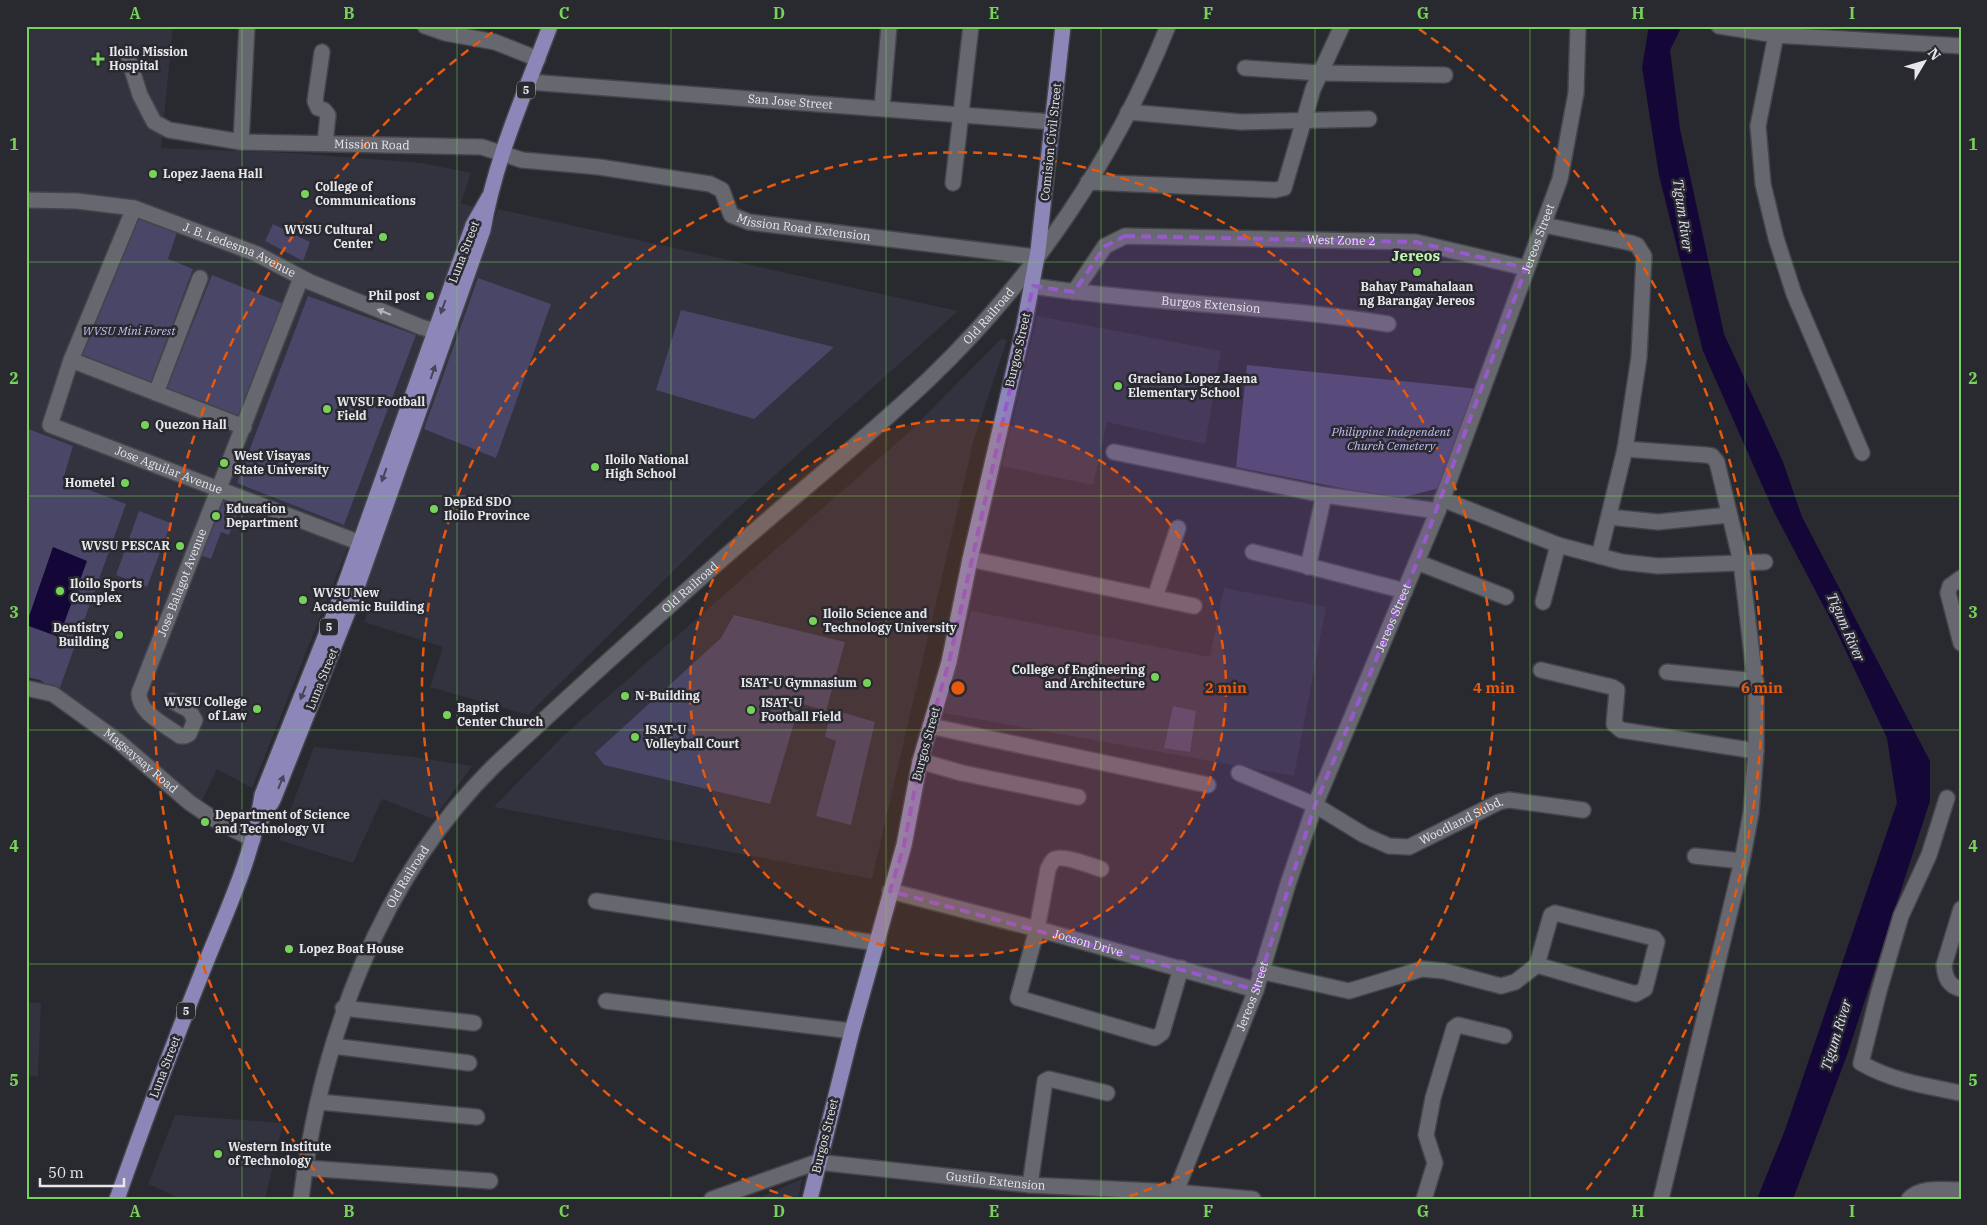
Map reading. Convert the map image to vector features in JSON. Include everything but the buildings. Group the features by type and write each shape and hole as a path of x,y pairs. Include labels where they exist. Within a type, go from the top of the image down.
{"main road":[{"name":"5","path":"502,154 550,26"},
{"name":"Comision Civil Street","path":"1038,257 1064,26"},
{"name":"Luna Street","path":"118,1199 146,1116 258,824 273,800 366,546 440,332 473,225 489,197 502,154"},
{"name":"Burgos Street","path":"810,1199 817,1162 904,845 920,761 949,662 970,559 1038,257"}],"street":[{"path":"241,142 247,26"},
{"path":"425,26 445,33 495,42 538,59"},
{"path":"882,108 889,26"},
{"path":"953,183 971,26"},
{"name":"Old Railroad","path":"301,1199 305,1168 343,1008 374,937 393,901 440,826 470,789 736,547 929,379 969,337 1038,257 1088,182 1128,112 1168,26"},
{"path":"1088,182 1275,190 1284,188 1303,122 1321,73 1342,26"},
{"name":"Jereos Street","path":"1174,1195 1256,990 1260,971 1315,805 1440,505 1560,179 1576,93 1578,26"},
{"path":"1719,26 1769,34 1961,46"},
{"path":"1769,34 1758,126 1763,184 1776,238 1794,294 1862,454"},
{"path":"322,52 314,101 318,108 324,110 328,115 325,143"},
{"name":"Mission Road","path":"129,60 140,95 154,122 169,130 241,142 482,147 502,154"},
{"path":"1245,68 1321,73 1445,75"},
{"name":"San Jose Street","path":"529,82 1053,122"},
{"path":"1128,112 1241,122 1369,119"},
{"name":"Mission Road Extension","path":"502,154 522,160 598,167 710,184 722,190 728,210 732,215 749,222 1038,257"},
{"name":"J. B. Ledesma Avenue","path":"26,200 77,201 134,208 257,254 301,278 440,332"},
{"path":"134,208 71,360 244,427"},
{"path":"1544,225 1631,243 1642,250 1644,256 1639,357 1626,449 1599,556"},
{"name":"West Zone 2","path":"1074,292 1105,246 1125,236 1152,235 1416,242 1526,268"},
{"path":"156,393 200,278"},
{"name":"Jose Balagot Avenue","path":"172,701 189,710 195,720 189,734 185,736 180,736 143,708 138,701 139,693 301,278"},
{"name":"Burgos Extension","path":"1033,286 1177,304 1323,314 1388,324"},
{"name":"Jose Aguilar Avenue","path":"71,360 50,425 366,546"},
{"path":"1626,449 1712,456 1717,462 1741,562 1756,681 1756,751 1751,813 1742,861 1661,1199"},
{"path":"1114,452 1324,495 1440,505 1558,545 1622,562 1658,566 1765,562"},
{"path":"1308,567 1324,495"},
{"path":"1608,517 1658,522 1729,515"},
{"path":"1155,598 1178,528"},
{"path":"1543,602 1558,545"},
{"path":"1253,552 1405,591"},
{"path":"970,559 1194,606"},
{"path":"1417,562 1506,597"},
{"path":"1961,578 1950,586 1948,593 1961,643"},
{"path":"1541,670 1612,687 1616,690 1614,724 1621,730 1756,751"},
{"path":"1667,672 1756,681"},
{"name":"Magsaysay Road","path":"26,688 53,694 118,741 190,803 220,823 253,839"},
{"path":"930,726 1208,785"},
{"path":"920,761 962,773 1078,797"},
{"name":"Woodland Subd.","path":"1239,773 1315,805 1364,835 1389,846 1409,847 1498,802 1508,800 1583,810"},
{"path":"1947,798 1929,855 1901,916 1879,991 1861,1063 1880,1074 1905,1082 1961,1093"},
{"path":"1695,856 1742,861"},
{"name":"Jocson Drive","path":"1101,869 1063,858 1056,858 1048,869 1037,929 1256,990"},
{"path":"890,891 1037,929 1018,998 1154,1038 1162,1033 1181,968"},
{"path":"596,901 876,943"},
{"path":"1961,910 1944,965 1949,983 1961,989"},
{"path":"1260,971 1349,991 1422,969 1444,971 1501,986 1515,982 1536,965 1551,915 1555,913 1654,938 1657,942 1645,989 1636,994 1536,965"},
{"path":"606,1001 852,1031"},
{"path":"343,1008 474,1023"},
{"path":"1424,1199 1435,1163 1426,1135 1431,1107 1454,1028 1458,1025 1504,1036"},
{"path":"333,1046 469,1063"},
{"path":"1030,1185 1045,1081 1049,1079 1107,1094"},
{"path":"320,1102 477,1117"},
{"path":"712,1199 817,1162"},
{"name":"Gustilo Extension","path":"817,1162 1030,1185 1253,1199"},
{"path":"305,1168 490,1181"},
{"path":"1909,1199 1912,1195 1928,1190 1961,1190"}],"highlighted area":[{"path":"1125,236 1416,242 1526,268 1417,562 1315,805 1256,990 890,891 904,845 920,761 949,662 1033,286 1074,292 1105,246"}],"shaded area":[{"name":"West Visayas State University","path":"26,26 173,26 161,148 292,153 422,163 471,173 461,203 477,208 354,532 252,788 217,769 201,803 58,693 63,480 73,446 26,428"},
{"name":"Iloilo National High School","path":"498,209 958,311 726,519 528,715 430,687 443,647 364,622 371,601 362,598"},
{"name":"Graciano Lopez Jaena Elementary School","path":"1037,316 1221,351 1205,444 1107,422 1093,485 1002,466"},
{"name":"Iloilo Science and Technology University","path":"1002,338 1007,340 974,439 872,879 494,807 563,736 907,434"},
{"name":"Iloilo Science and Technology University","path":"1224,588 1326,607 1294,776 944,713 971,611 1210,657"},
{"path":"314,747 406,756 472,766 433,819 382,799 353,863 279,840"},
{"path":"26,1002 41,1003 38,1077 26,1075"},
{"name":"Western Institute of Technology","path":"175,1115 283,1123 265,1199 177,1197 148,1184"},
{"path":"802,1179 798,1199 756,1199"}],"green space":[{"name":"WVSU Mini Forest","path":"136,214 177,232 168,259 193,269 151,382 78,353"},
{"path":"273,224 310,242 303,261 265,241"},
{"path":"212,275 284,304 241,418 167,388"},
{"path":"478,278 551,304 496,458 424,429"},
{"name":"WVSU Football Field","path":"308,296 416,335 344,525 237,483"},
{"path":"681,310 834,347 754,419 656,390"},
{"name":"Philippine Independent Church Cemetery","path":"1247,365 1479,389 1448,486 1396,499 1236,467"},
{"name":"Iloilo Sports Complex","path":"26,428 73,446 63,480 126,504 58,693 40,680 26,677"},
{"path":"219,494 242,502 229,535 221,532 211,559 197,554"},
{"path":"139,511 171,523 147,587 116,575"},
{"path":"734,615 845,642 826,711 800,703 770,804 604,765 595,753 721,638"},
{"path":"1173,706 1196,711 1190,752 1164,748"},
{"path":"831,709 875,722 851,825 816,816 836,741 825,737"}],"water":[{"name":"Tigum River","path":"1649,26 1682,26 1670,50 1680,129 1724,334 1783,462 1802,517 1930,761 1930,801 1847,1055 1793,1199 1757,1199 1785,1130 1897,803 1887,738 1834,626 1774,512 1703,351 1659,175 1642,67"},
{"path":"53,547 87,561 59,637 26,625"}],"place":[{"name":"Iloilo Mission Hospital","path":"98,59"},
{"name":"Lopez Jaena Hall","path":"153,174"},
{"name":"College of Communications","path":"305,194"},
{"name":"WVSU Cultural Center","path":"383,237"},
{"name":"Bahay Pamahalaan ng Barangay Jereos","path":"1417,272"},
{"name":"Phil post","path":"430,296"},
{"name":"Graciano Lopez Jaena Elementary School","path":"1118,386"},
{"name":"WVSU Football Field","path":"327,409"},
{"name":"Quezon Hall","path":"145,425"},
{"name":"West Visayas State University","path":"224,463"},
{"name":"Iloilo National High School","path":"595,467"},
{"name":"Hometel","path":"125,483"},
{"name":"DepEd SDO Iloilo Province","path":"434,509"},
{"name":"Education Department","path":"216,516"},
{"name":"WVSU PESCAR","path":"180,546"},
{"name":"Iloilo Sports Complex","path":"60,591"},
{"name":"WVSU New Academic Building","path":"303,600"},
{"name":"Iloilo Science and Technology University","path":"813,621"},
{"name":"Dentistry Building","path":"119,635"},
{"name":"College of Engineering and Architecture","path":"1155,677"},
{"name":"ISAT-U Gymnasium","path":"867,683"},
{"name":"N-Building","path":"625,696"},
{"name":"WVSU College of Law","path":"257,709"},
{"name":"ISAT-U Football Field","path":"751,710"},
{"name":"Baptist Center Church","path":"447,715"},
{"name":"ISAT-U Volleyball Court","path":"635,737"},
{"name":"Department of Science and Technology VI","path":"205,822"},
{"name":"Lopez Boat House","path":"289,949"},
{"name":"Western Institute of Technology","path":"218,1154"}],"district":[{"name":"Jereos","path":"1416,256"}]}
